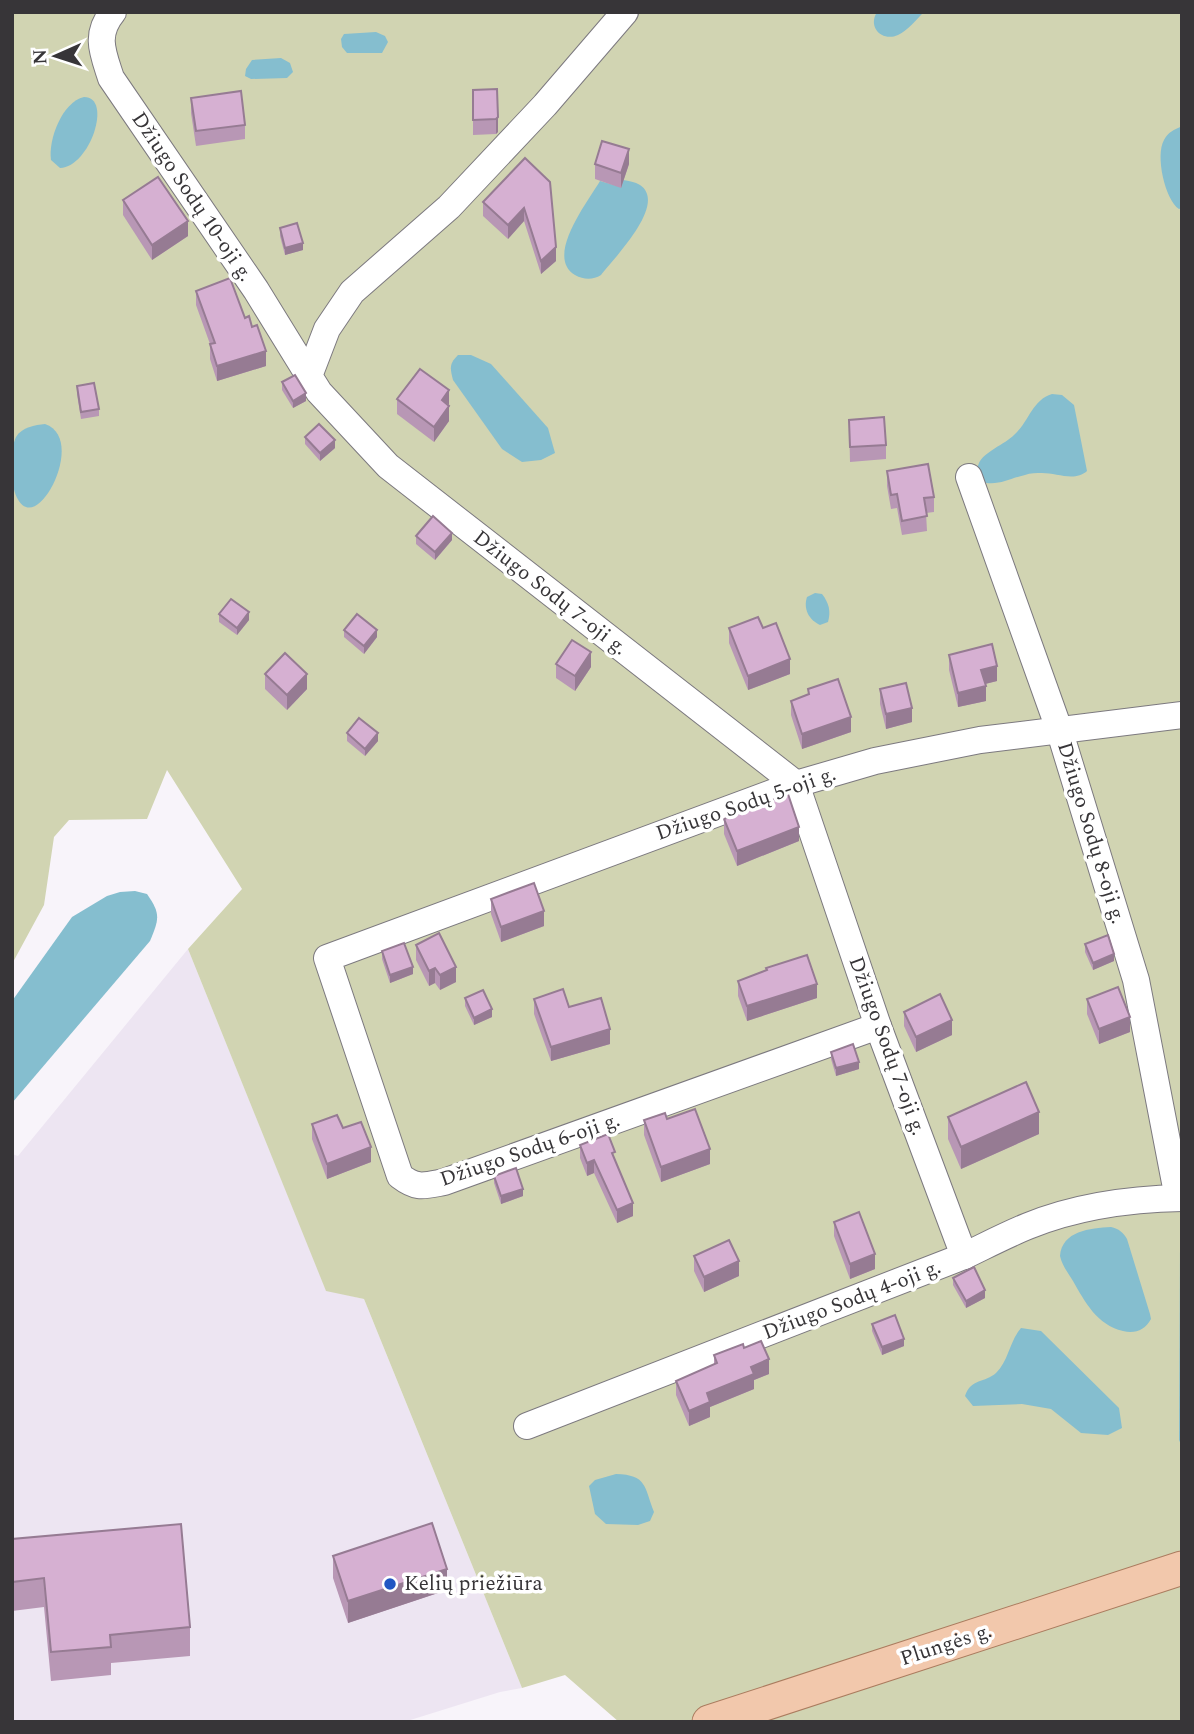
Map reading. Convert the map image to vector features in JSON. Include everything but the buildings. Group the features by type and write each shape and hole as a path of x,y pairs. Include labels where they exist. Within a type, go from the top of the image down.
{"main road":[{"name":"Plungės g.","path":"709,1722 1182,1568"}],"street":[{"name":"Džiugo Sodų 10-oji g.","path":"113,12 102,32 101,46 111,78 256,290 309,376"},
{"path":"309,376 327,329 352,292 449,207 545,105 625,12"},
{"name":"Džiugo Sodų 7-oji g.","path":"309,376 319,392 388,466 796,784 878,1026 964,1256"},
{"name":"Džiugo Sodų 8-oji g.","path":"969,477 1059,729 1136,980 1180,1198"},
{"name":"Džiugo Sodų 5-oji g.","path":"327,958 796,784 874,761 979,740 1182,715"},
{"name":"Džiugo Sodų 6-oji g.","path":"327,958 400,1176 410,1184 424,1186 443,1182 878,1026"},
{"name":"Džiugo Sodų 4-oji g.","path":"527,1426 964,1256 1028,1226 1095,1206 1180,1198"}],"shaded area":[{"path":"188,949 326,1290 364,1299 522,1688 500,1692 404,1722 12,1722 12,1154 18,1156"}],"green space":[{"path":"12,12 1182,12 1182,1568 709,1722 619,1722 565,1675 522,1688 364,1299 326,1291 188,949 242,889 167,770 147,819 69,820 54,837 44,905 12,964"},
{"path":"1182,1585 1182,1722 758,1722"}],"water":[{"path":"877,12 924,12 898,35 887,37 875,28 874,18"},
{"path":"376,32 385,36 388,42 382,53 347,53 342,47 341,39 344,34"},
{"path":"281,58 290,63 293,72 287,78 251,79 245,76 252,60"},
{"path":"84,97 93,100 97,108 94,132 80,156 71,165 60,168 51,160 54,133 69,106"},
{"path":"1182,126 1182,208 1179,209 1169,197 1163,177 1161,147 1166,137"},
{"path":"623,180 640,185 647,194 648,205 643,217 636,231 601,275 592,279 578,277 567,267 564,255 572,228 600,181 621,187"},
{"path":"458,355 471,355 491,364 548,428 555,453 541,460 522,462 502,449 453,380 451,366"},
{"path":"1052,394 1062,395 1074,405 1087,471 1077,476 1031,473 1001,482 986,483 978,471 982,459 1014,435 1035,406"},
{"path":"45,424 56,432 61,444 58,473 43,499 34,506 26,507 20,503 13,485 11,463 14,444 16,437 25,429"},
{"path":"815,593 822,594 829,607 828,622 820,625 806,610 807,597"},
{"path":"135,891 147,894 155,907 157,922 150,941 12,1103 12,1001 72,917 107,896"},
{"path":"1111,1227 1124,1234 1127,1239 1150,1314 1149,1323 1136,1331 1127,1332 1114,1328 1099,1318 1082,1297 1060,1256 1066,1241 1078,1232"},
{"path":"1182,1244 1182,1447 1179,1440"},
{"path":"1021,1328 1041,1331 1119,1408 1122,1428 1108,1435 1081,1433 1051,1409 1022,1404 973,1406 965,1396 968,1390 975,1383 996,1373"},
{"path":"616,1474 634,1477 643,1484 654,1512 650,1521 638,1525 606,1524 595,1514 589,1486 595,1480"}],"place":[{"name":"Kelių priežiūra","path":"390,1584"}]}
